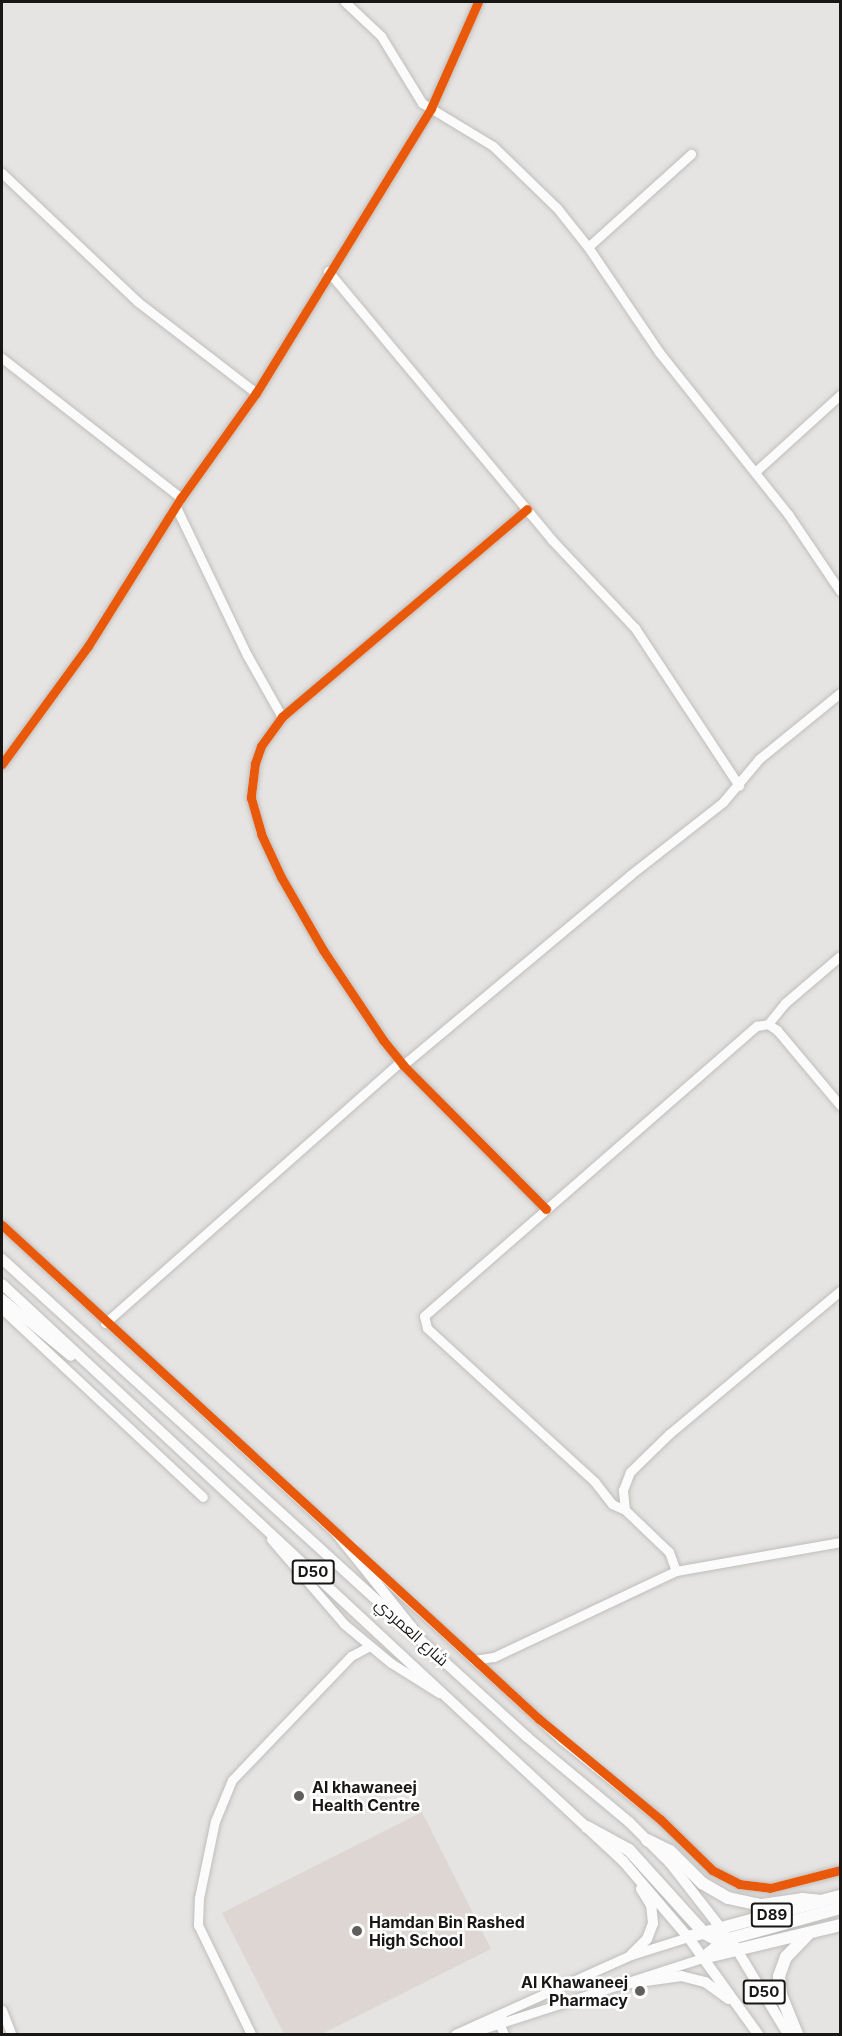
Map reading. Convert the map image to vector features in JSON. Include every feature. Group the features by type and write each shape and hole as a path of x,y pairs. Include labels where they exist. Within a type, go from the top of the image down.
{"highway":[{"path":"587,1827 634,1854 704,1933"},
{"path":"647,1839 670,1851 702,1883 728,1898 762,1905 802,1899 822,1901"},
{"name":"D89","path":"723,1937 840,1896"},
{"path":"688,1937 704,1933 723,1937 840,1908"},
{"path":"704,1958 840,1924"},
{"path":"797,2034 781,1995 778,1976 789,1952 808,1933"},
{"path":"723,1937 738,1951"},
{"path":"704,1958 723,1937"}],"main road":[{"name":"شارع العمردي","path":"2,1258 418,1638 647,1839 723,1937"},
{"name":"شارع العمردي","path":"2,1284 623,1861 688,1937 758,2034"},
{"path":"2,1299 63,1350 94,1369"},
{"path":"337,1534 402,1610 418,1638"},
{"path":"623,1861 649,1899 653,1917 647,1939 631,1955"},
{"name":"D50","path":"738,1951 788,2034"},
{"path":"617,1984 664,1976 697,1979 720,1992 746,2016"}],"street":[{"path":"345,2 381,36 415,95 431,108 478,135 510,160 588,247 659,352 755,472 840,591"},
{"path":"2,764 88,646 181,498 256,393 328,271 431,108 478,2"},
{"path":"588,247 691,154"},
{"path":"2,173 138,302 256,393"},
{"path":"328,271 527,509 635,628 738,786"},
{"path":"2,358 181,498"},
{"path":"755,472 840,395"},
{"path":"176,507 247,655 282,717"},
{"path":"527,509 282,717 270,731 255,763 252,798 255,816 272,859 307,923 401,1063 546,1209"},
{"path":"105,1323 401,1063 630,874 723,802 759,759 840,693"},
{"path":"676,1571 669,1552 625,1510 612,1503 595,1482 425,1325 426,1313 757,1026 768,1024 785,1003 840,956"},
{"path":"768,1024 777,1030 840,1105"},
{"path":"2,1225 105,1323 474,1660 586,1760 660,1819 721,1876 749,1886 770,1888 840,1870"},
{"path":"625,1510 623,1490 637,1464 840,1291"},
{"path":"2,1309 203,1497"},
{"path":"257,1520 321,1599 370,1646 450,1699"},
{"path":"474,1660 494,1657 676,1571 840,1542"},
{"path":"251,2034 198,1925 199,1898 215,1821 232,1779 355,1653 370,1646"},
{"path":"492,1676 494,1657"},
{"path":"455,2034 631,1955 688,1937"},
{"path":"467,2034 617,1984 704,1958"},
{"path":"499,2023 505,2015 610,1964"},
{"path":"2,2010 11,2034"},
{"path":"510,2034 516,2018"},
{"path":"499,2023 504,2034"}],"shaded area":[{"name":"Hamdan Bin Rashed High School","path":"422,1812 491,1949 322,2034 284,2034 222,1913"}],"cycle path":[{"path":"2,764 88,646 181,498 256,393 431,108 478,2"},
{"path":"527,509 282,717 261,746 255,763 251,798 261,834 281,877 323,950 383,1040 403,1065 546,1209"},
{"path":"2,1225 539,1719 660,1819 712,1870 739,1884 770,1888 840,1870"}],"place":[{"name":"Al khawaneej Health Centre","path":"299,1796"},
{"name":"Hamdan Bin Rashed High School","path":"357,1931"},
{"name":"Al Khawaneej Pharmacy","path":"640,1991"}]}
